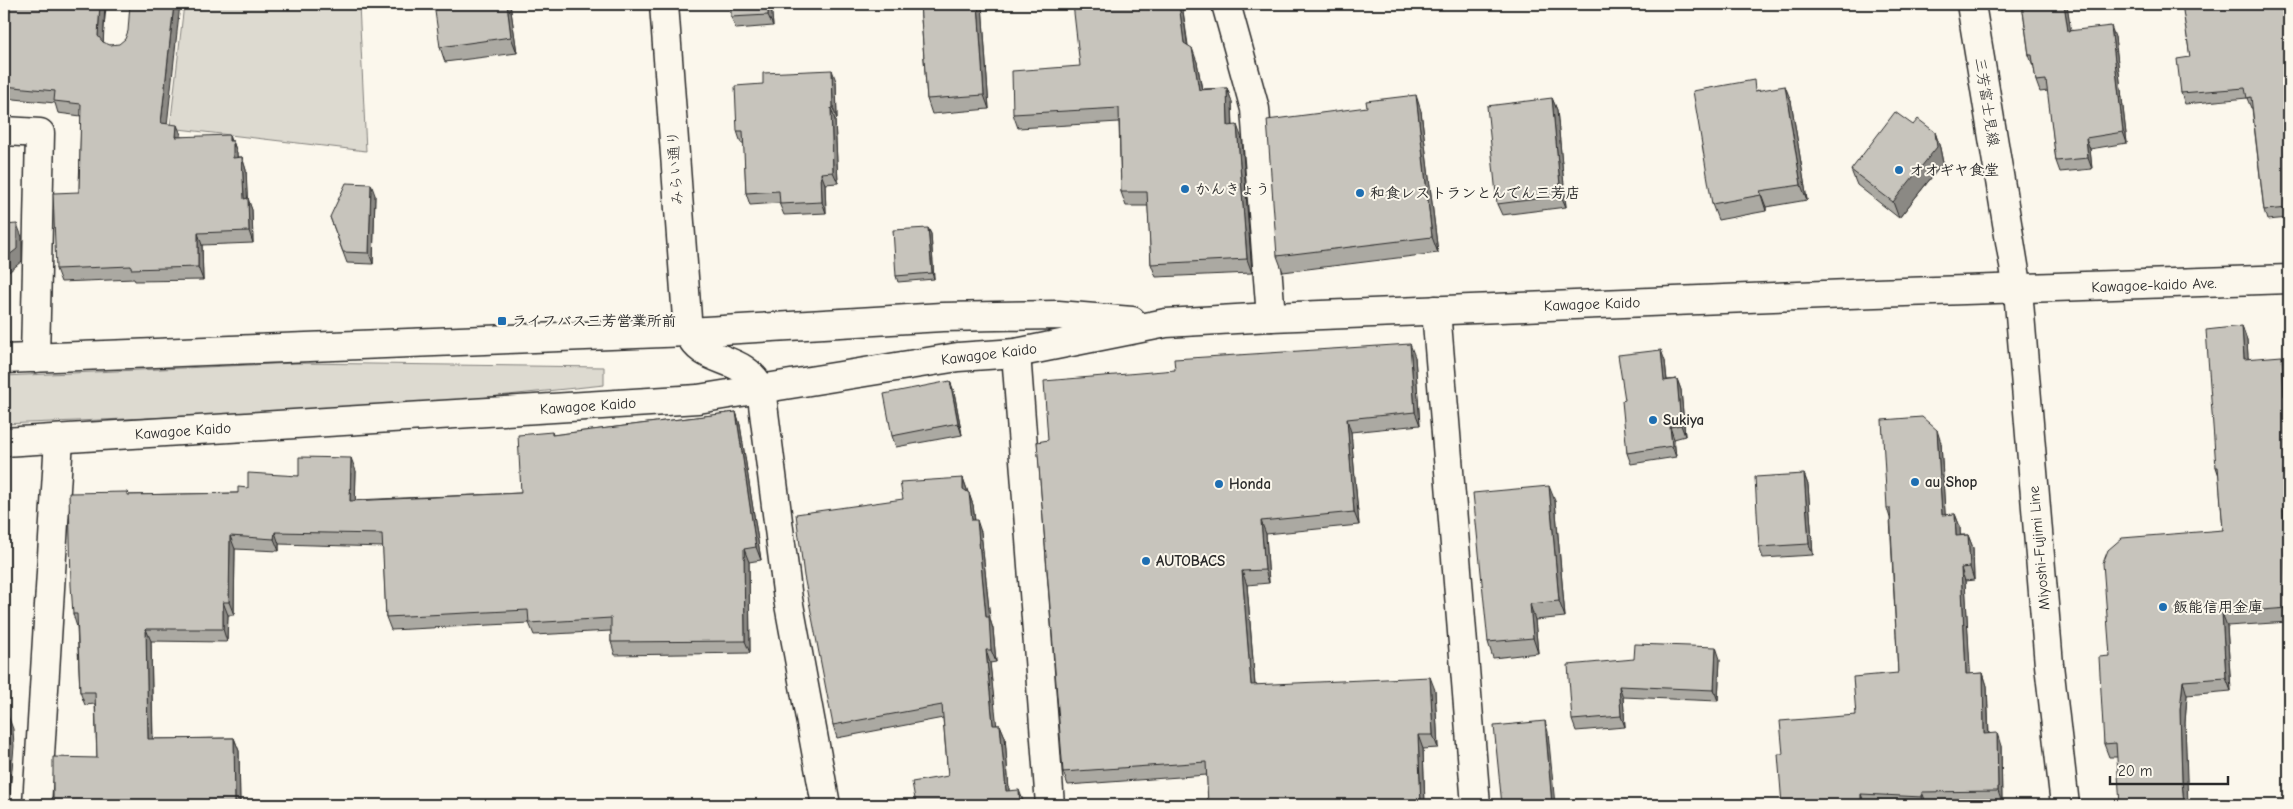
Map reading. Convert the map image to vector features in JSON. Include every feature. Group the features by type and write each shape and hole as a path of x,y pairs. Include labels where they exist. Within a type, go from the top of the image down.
{"main road":[{"path":"117,42 121,4"},
{"name":"みらい通り","path":"664,4 688,332"},
{"path":"1226,4 1255,109 1271,317"},
{"name":"三芳富士見線","path":"1971,4 2018,290"},
{"path":"4,131 40,133 34,358"},
{"name":"Kawagoe-kaido Ave.","path":"2018,290 2289,280"},
{"name":"Kawagoe Kaido","path":"4,359 688,332 942,317 1058,315 1166,323 1875,292 2018,290"},
{"name":"Miyoshi-Fujimi Line","path":"2018,290 2049,665 2065,805"},
{"path":"1436,310 1476,805"},
{"name":"Kawagoe Kaido","path":"4,442 698,399 958,358 1016,353 1166,323"},
{"path":"688,332 694,344 704,352 743,367 755,377 761,389 788,599 826,805"},
{"path":"1016,353 1050,805"},
{"path":"37,805 59,439"}],"shaded area":[{"path":"184,4 359,4 366,151 170,128"},
{"path":"295,363 604,367 604,385 460,400 244,414 4,424 4,376"}],"building":[{"path":"4,4 100,4 98,36 103,42 110,45 119,44 125,39 128,31 130,4 174,4 161,123 177,125 176,137 229,135 229,141 233,141 233,158 242,157 244,199 248,198 249,231 198,233 198,267 131,269 131,266 56,269 53,193 79,192 81,104 54,101 55,91 4,86"},
{"path":"434,4 507,4 511,37 440,47"},
{"path":"731,4 768,4 768,15 731,17"},
{"path":"920,4 978,4 984,95 927,99"},
{"path":"1073,4 1179,4 1184,43 1192,48 1199,90 1227,88 1228,126 1237,125 1247,259 1151,264 1147,192 1121,192 1119,108 1013,114 1012,71 1080,66"},
{"path":"2022,4 2064,4 2068,31 2111,26 2123,132 2086,138 2088,158 2056,161 2046,80 2036,81 2032,55 2029,55"},
{"path":"2182,4 2289,4 2289,208 2264,210 2251,97 2247,98 2245,88 2181,93 2177,59 2190,57"},
{"path":"832,70 833,172 821,173 822,202 780,204 779,191 746,193 743,131 737,131 735,86 763,84 763,73"},
{"path":"1754,80 1755,91 1785,86 1801,185 1760,191 1761,195 1712,204 1693,91"},
{"name":"和食レストランとんでん三芳店","path":"1416,95 1432,237 1277,256 1267,120 1367,107 1366,101"},
{"path":"1552,98 1561,196 1497,204 1487,106"},
{"path":"1895,112 1913,125 1918,119 1935,132 1937,147 1893,202 1851,170"},
{"path":"346,183 371,184 369,253 343,252 330,217"},
{"path":"17,224 17,249 4,259 4,225"},
{"path":"928,228 932,273 896,276 893,230"},
{"path":"2242,326 2244,359 2282,356 2284,396 2288,396 2289,418 2289,462 2284,462 2286,510 2283,510 2288,608 2222,613 2226,678 2183,681 2180,710 2184,805 2120,805 2116,743 2104,744 2099,657 2110,656 2103,563 2108,550 2122,538 2223,530 2218,467 2216,467 2206,330"},
{"path":"1410,344 1415,412 1347,419 1354,512 1261,521 1265,570 1242,571 1251,685 1430,677 1433,735 1418,735 1421,805 1208,805 1206,762 1063,772 1037,442 1048,440 1044,381 1175,370 1174,359"},
{"name":"Sukiya","path":"1661,350 1664,381 1677,379 1681,425 1670,427 1672,446 1627,453 1622,401 1625,400 1618,355"},
{"path":"950,381 958,423 892,436 884,394"},
{"path":"736,412 756,547 744,549 745,641 611,642 611,618 529,623 528,610 386,617 382,534 275,532 274,539 230,536 229,602 223,602 223,629 146,629 148,739 234,738 235,805 53,805 53,757 97,758 95,692 80,692 77,614 73,614 71,585 69,493 127,492 127,495 238,493 238,487 248,488 248,473 299,476 299,457 351,458 350,501 521,493 518,435 552,432 552,435"},
{"path":"1922,417 1937,430 1942,515 1955,514 1956,536 1968,535 1970,567 1961,568 1966,674 1983,673 1984,734 1997,733 1998,791 1922,792 1922,797 1861,794 1861,805 1782,805 1778,754 1783,754 1780,721 1856,715 1853,677 1898,673 1890,508 1887,508 1882,420"},
{"path":"1804,474 1809,544 1759,547 1755,477"},
{"path":"963,478 963,489 969,493 972,520 977,520 986,617 989,617 991,650 986,650 993,725 1000,725 1006,791 1019,790 1020,805 916,805 912,782 948,776 942,705 833,725 804,576 796,514 903,499 900,482"},
{"path":"1549,486 1559,601 1530,604 1533,638 1488,642 1473,493"},
{"path":"1635,644 1716,647 1714,690 1619,686 1621,716 1572,720 1568,665 1634,659"},
{"path":"4,713 7,713 8,730 4,782"},
{"path":"1545,721 1552,805 1502,805 1494,726"},
{"path":"1698,801 1698,805 1639,805"}],"place":[{"name":"オオギヤ食堂","path":"1899,170"},
{"name":"かんきょう","path":"1185,189"},
{"name":"和食レストランとんでん三芳店","path":"1360,193"},
{"name":"ライフバス三芳営業所前","path":"502,321"},
{"name":"Sukiya","path":"1653,420"},
{"name":"au Shop","path":"1915,482"},
{"name":"Honda","path":"1219,484"},
{"name":"AUTOBACS","path":"1146,561"},
{"name":"飯能信用金庫","path":"2163,607"}]}
